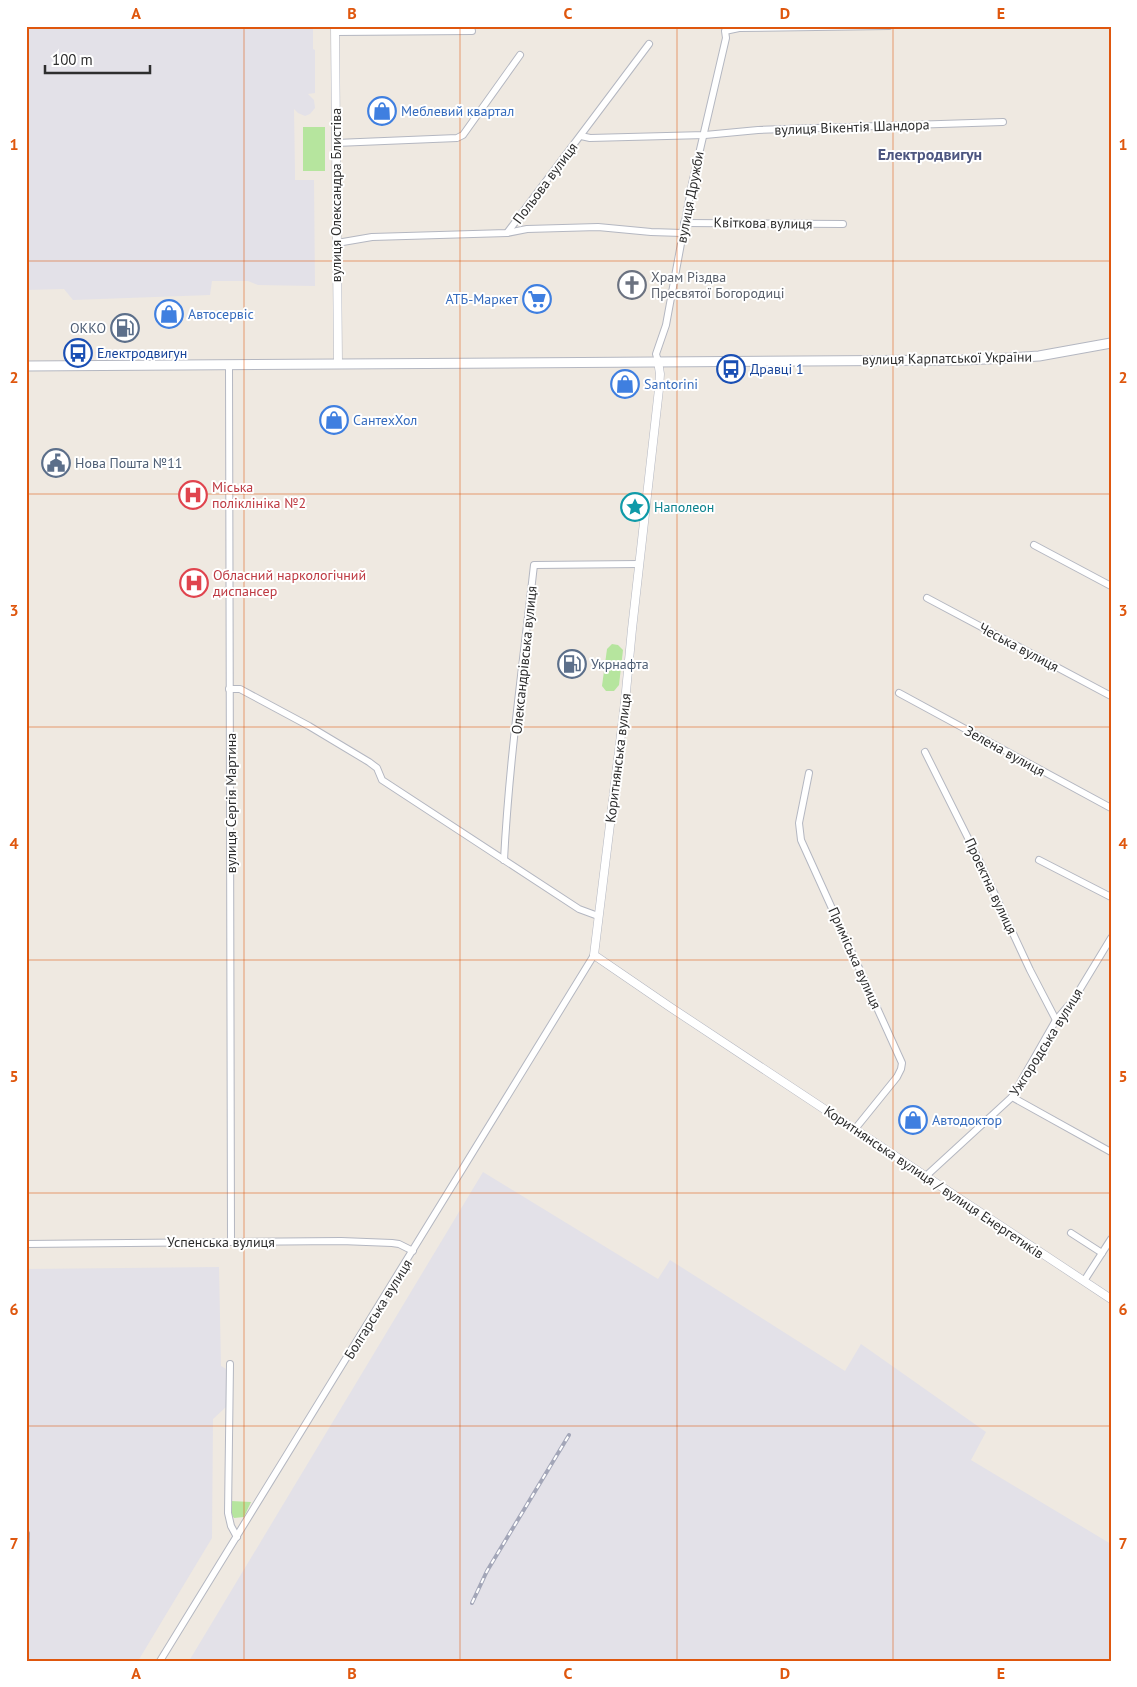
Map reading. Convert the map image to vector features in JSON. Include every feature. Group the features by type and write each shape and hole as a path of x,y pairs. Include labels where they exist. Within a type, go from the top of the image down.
{"main road":[{"name":"вулиця Карпатської України","path":"338,364 1010,358 1055,353 1111,343"},
{"path":"26,366 338,364"}],"street":[{"name":"вулиця Дружби","path":"658,361 656,354 666,326 684,223 702,135 726,38 725,32 739,28 889,26"},
{"path":"335,29 472,31"},
{"name":"вулиця Олександра Блистіва","path":"335,29 338,364"},
{"name":"Польова вулиця","path":"337,243 372,237 508,233 650,44"},
{"path":"336,142 458,138 463,135 520,54"},
{"name":"вулиця Вікентія Шандора","path":"581,136 590,138 702,135 758,130 1003,122"},
{"name":"Квіткова вулиця","path":"684,223 843,224"},
{"path":"508,233 527,229 598,226 682,233"},
{"name":"Коритнянська вулиця","path":"594,955 625,702 660,382 658,361"},
{"name":"вулиця Сергія Мартина","path":"229,365 231,1242"},
{"path":"1034,545 1111,586"},
{"name":"Олександрівська вулиця","path":"504,860 534,565 639,564"},
{"name":"Чеська вулиця","path":"927,598 1111,696"},
{"path":"229,688 240,689 310,726 377,768 382,780 579,909 598,916"},
{"name":"Зелена вулиця","path":"899,693 1111,808"},
{"name":"Проектна вулиця","path":"925,752 1056,1020"},
{"name":"Приміська вулиця","path":"809,773 799,824 801,840 902,1062 897,1077 856,1129"},
{"path":"1040,860 1111,897"},
{"name":"Ужгородська вулиця","path":"926,1176 1012,1097 1056,1020 1074,999 1111,938"},
{"name":"Коритнянська вулиця / вулиця Енергетиків","path":"594,955 1111,1299"},
{"name":"Болгарська вулиця","path":"160,1661 594,955"},
{"path":"1012,1097 1111,1152"},
{"path":"1071,1233 1102,1253"},
{"path":"1084,1281 1111,1240"},
{"name":"Успенська вулиця","path":"26,1244 341,1241 392,1243 399,1244 413,1251"},
{"path":"230,1364 228,1512 231,1526 237,1536"}],"shaded area":[{"path":"26,26 313,26 315,93 308,94 314,100 315,108 310,114 305,116 294,109 295,180 314,180 315,286 258,285 248,281 212,281 210,295 73,300 64,289 26,290"},
{"path":"483,1172 658,1279 670,1260 845,1371 861,1344 986,1432 971,1460 1111,1544 1111,1661 189,1661"},
{"path":"219,1267 221,1366 228,1370 227,1406 213,1419 212,1538 138,1661 26,1661 26,1269"}],"green space":[{"path":"303,127 325,127 325,171 303,171"},
{"path":"612,644 618,645 623,650 619,685 614,691 606,691 602,686 607,649"},
{"path":"231,1501 251,1502 244,1517 234,1518 230,1512"}],"railway":[{"path":"472,1603 487,1571 569,1435"},
{"path":"26,1661 28,1533"}],"place":[{"name":"Меблевий квартал","path":"382,111"},
{"name":"Храм Різдва Пресвятої Богородиці","path":"632,285"},
{"name":"АТБ-Маркет","path":"537,299"},
{"name":"Автосервiс","path":"169,314"},
{"name":"ОККО","path":"125,328"},
{"name":"Електродвигун","path":"78,353"},
{"name":"Дравці 1","path":"731,369"},
{"name":"Santorini","path":"625,384"},
{"name":"СантехХол","path":"334,420"},
{"name":"Нова Пошта №11","path":"56,463"},
{"name":"Міська поліклініка №2","path":"193,495"},
{"name":"Наполеон","path":"635,507"},
{"name":"Обласний наркологічний диспансер","path":"194,583"},
{"name":"Укрнафта","path":"572,664"},
{"name":"Автодоктор","path":"913,1120"}],"district":[{"name":"Електродвигун","path":"930,154"}]}
